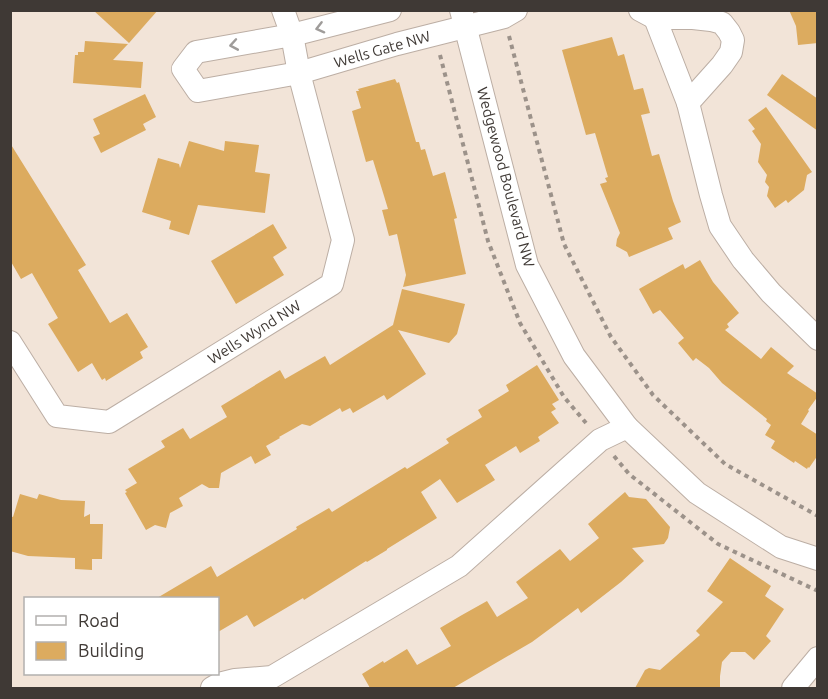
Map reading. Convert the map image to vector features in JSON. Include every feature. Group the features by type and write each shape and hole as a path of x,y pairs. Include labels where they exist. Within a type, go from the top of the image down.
{"street":[{"name":"Wells Wynd NW","path":"10,342 57,416 109,422 332,284 343,240 298,73 292,35 284,10"},
{"path":"298,73 198,91 183,69 196,52 292,35 390,10"},
{"name":"Wells Gate NW","path":"298,73 397,44 463,19 510,14"},
{"path":"688,103 722,65 731,52 733,40 722,23 647,14 688,103 720,226 743,260 771,293 818,339"},
{"name":"Wedgewood Boulevard NW","path":"463,19 528,265 574,356 627,427 697,493 781,547 818,559"},
{"path":"212,688 235,680 269,683 459,566 600,440 627,427"},
{"path":"794,688 818,658"}],"path":[{"path":"510,14 564,244 611,337 653,395 725,464 818,516"}],"building":[{"path":"93,10 158,10 129,43"},
{"path":"789,10 818,10 818,43 798,45 796,26"},
{"path":"612,37 618,56 624,54 634,90 643,88 650,113 641,115 652,156 659,154 681,222 668,228 673,239 629,257 627,252 616,246 620,233 600,184 607,182 605,178 608,177 595,133 586,135 562,50"},
{"path":"85,41 128,44 113,60 143,62 141,88 73,83 75,55 78,55 78,52 84,52"},
{"path":"782,74 818,99 818,131 767,95"},
{"path":"395,79 397,83 399,82 416,142 419,142 421,150 425,149 433,176 445,172 457,218 454,219 466,274 403,287 406,275 397,234 389,236 382,210 388,209 373,160 366,162 352,111 361,108 356,91 359,91 358,89"},
{"path":"145,94 156,117 143,124 146,130 101,153 93,137 100,134 93,119"},
{"path":"766,107 812,172 807,175 804,190 788,203 786,200 775,208 767,196 769,187 765,182 767,175 758,162 761,144 752,131 755,129 748,120"},
{"path":"189,141 224,151 225,141 259,145 255,172 270,174 265,213 198,205 189,235 169,229 171,221 142,212 158,158 179,164 180,168"},
{"path":"10,143 86,265 78,270 110,323 127,313 148,347 140,352 143,358 106,381 105,378 102,380 92,363 78,372 48,324 58,318 32,273 21,279 10,260"},
{"path":"273,224 287,248 273,257 284,275 236,304 211,261"},
{"path":"700,260 713,282 739,313 727,324 729,327 725,330 761,359 771,347 794,366 787,373 818,394 801,424 818,435 818,455 809,468 795,461 794,463 771,448 775,441 765,435 771,425 766,421 767,419 722,383 709,368 696,358 693,361 678,343 684,338 660,310 653,314 639,289 683,264 685,269"},
{"path":"402,289 465,304 457,334 449,343 398,330 426,374 387,400 384,395 353,413 350,408 342,412 340,408 310,426 302,424 266,446 271,455 255,464 251,456 221,473 219,488 209,488 202,484 179,498 183,506 170,513 166,528 155,525 146,530 125,493 127,492 125,490 137,483 128,469 165,447 161,441 183,428 190,439 227,417 221,406 280,370 285,379 325,356 330,365 393,325"},
{"path":"537,365 559,400 552,404 556,409 551,412 559,423 538,437 540,441 520,453 516,446 485,465 495,480 457,503 440,479 421,492 437,518 387,550 254,627 247,615 219,631 219,597 159,597 211,566 217,577 329,508 332,512 405,467 407,469 449,443 446,439 482,417 478,410 509,391 506,385"},
{"path":"625,492 629,497 646,499 670,527 668,538 664,544 632,548 644,561 581,613 578,608 532,642 453,688 370,688 362,674 383,661 384,663 407,649 417,665 451,646 440,628 462,615 487,601 497,617 528,598 516,582 560,549 570,561 599,538 588,524"},
{"path":"20,494 37,499 39,494 61,500 85,501 84,517 90,514 90,524 103,524 102,559 92,559 92,570 75,569 75,558 28,556 10,551 10,516 13,517"},
{"path":"730,558 771,586 765,596 784,609 766,636 771,641 754,660 745,652 731,652 722,662 720,688 635,688 645,670 649,668 660,670 700,635 696,631 723,602 707,591"}]}
